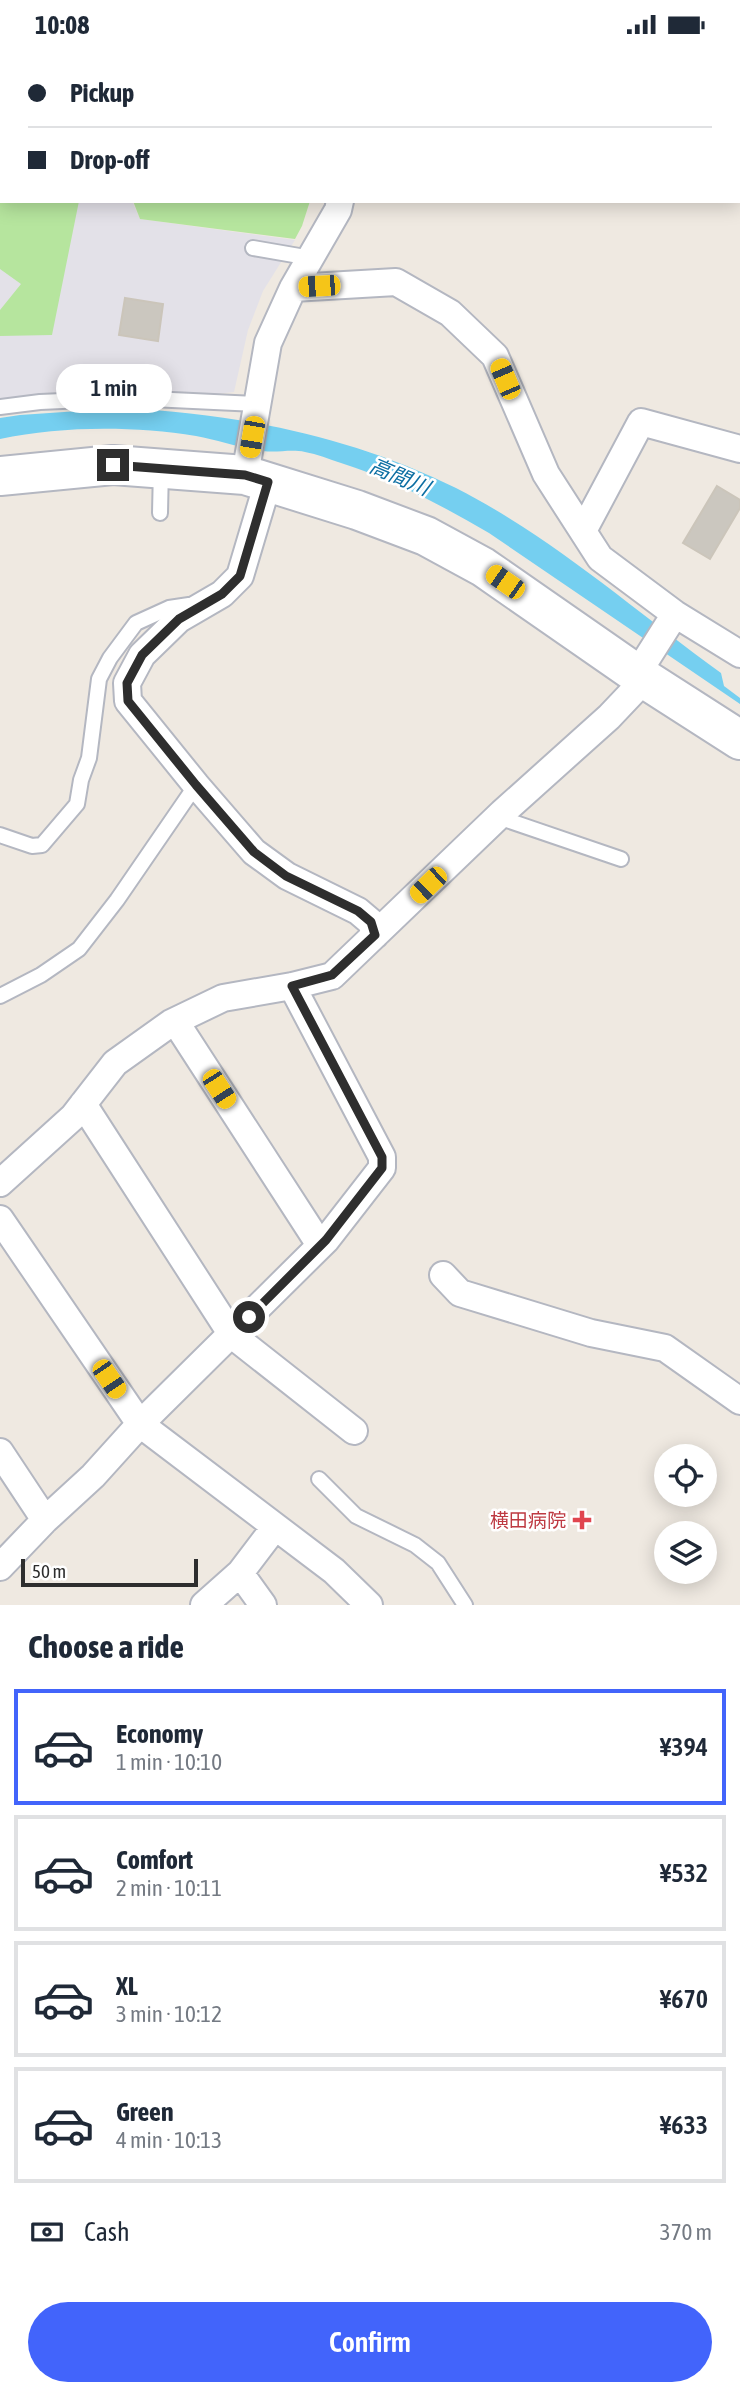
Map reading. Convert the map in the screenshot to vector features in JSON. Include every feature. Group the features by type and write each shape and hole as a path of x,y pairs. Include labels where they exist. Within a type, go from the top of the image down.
{"street":[{"path":"340,203 293,288 268,343 256,410 254,472 240,576 222,594 179,619 142,655 127,683 128,701 254,852 286,876 358,911 371,922 375,935"},
{"path":"293,288 396,282 450,313 495,355 547,474 600,558 672,618 740,654"},
{"path":"583,531 641,422 740,449"},
{"path":"0,476 113,465 254,472 426,537 483,566 643,671 740,740"},
{"path":"0,1183 73,1117 115,1063 175,1021 223,998 292,986 332,975 498,817 609,717 643,671 672,618"},
{"path":"0,1567 320,1245 382,1168 382,1157 292,986"},
{"path":"175,1021 320,1245"},
{"path":"83,1104 232,1335 354,1431"},
{"path":"0,1219 140,1424 334,1571 369,1605"},
{"path":"443,1275 460,1293 591,1333 665,1349 740,1401"},
{"path":"0,1452 45,1520"},
{"path":"204,1605 240,1573 275,1527"},
{"path":"240,1573 263,1605"}],"lane":[{"path":"253,248 311,258"},
{"path":"0,407 40,402 130,398 256,410"},
{"path":"160,513 161,467"},
{"path":"0,835 32,846 42,845 76,804 89,758 99,679 110,658 136,623 169,608 209,602"},
{"path":"0,996 41,975 79,949 117,900 196,785"},
{"path":"498,817 621,859"},
{"path":"319,1479 356,1515 415,1545 438,1563 465,1605"}],"shaded area":[{"path":"0,203 133,203 140,219 295,240 263,291 248,330 234,392 216,394 134,391 0,400"}],"green space":[{"path":"0,203 79,203 52,335 0,336 0,310 21,284 0,269"},
{"path":"134,203 309,203 295,239 140,219"}],"water":[{"name":"高間川","path":"123,408 209,416 294,431 376,454 456,488 559,551 721,673 724,686 740,698 740,704 489,533 417,494 361,470 305,452 263,451 196,436 148,430 73,430 0,439 0,418"}],"building":[{"path":"125,298 163,304 158,341 119,335"},
{"path":"717,486 740,500 740,508 710,559 683,543"}],"place":[{"name":"横田病院","path":"582,1520"}],"route":[{"path":"113,465 245,475 268,482 240,576 222,594 179,619 142,655 127,683 128,701 254,852 286,876 358,911 371,922 375,935 332,975 292,986 382,1157 382,1168 326,1240 249,1317"}]}
